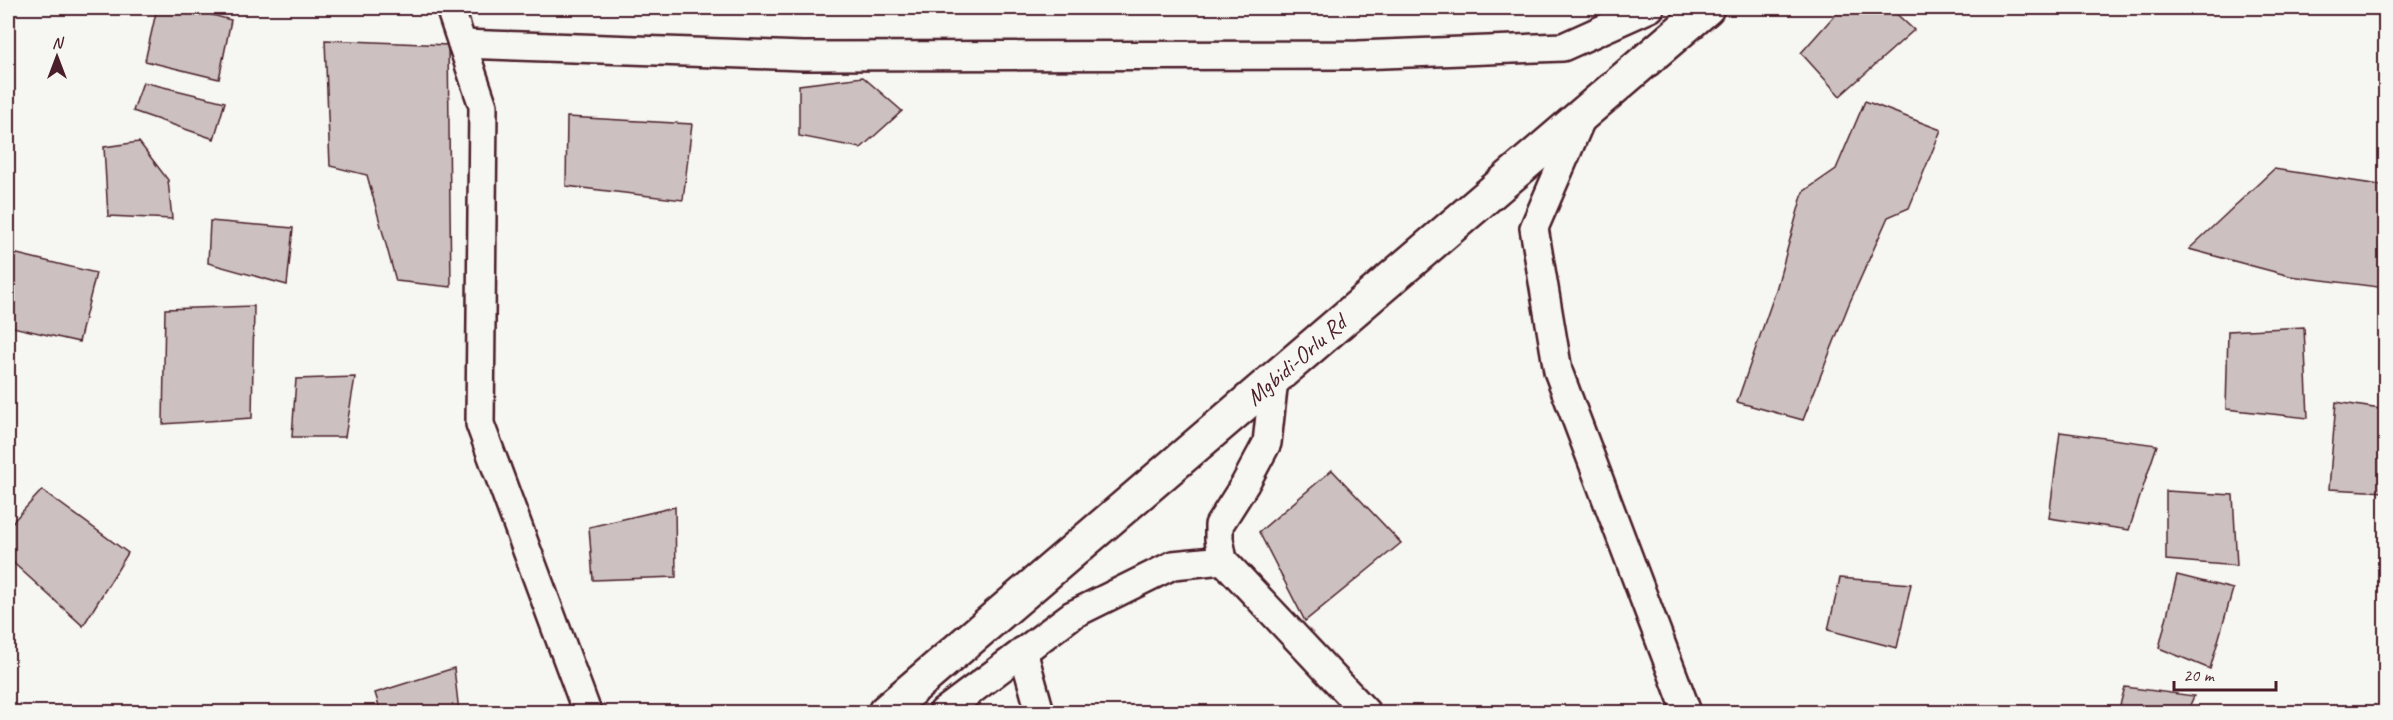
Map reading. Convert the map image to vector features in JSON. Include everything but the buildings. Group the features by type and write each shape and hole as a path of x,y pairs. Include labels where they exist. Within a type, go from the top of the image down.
{"main road":[{"name":"Mgbidi-Orlu Rd","path":"885,712 1707,8"}],"street":[{"path":"450,8 483,106 480,424 587,712"},
{"path":"462,44 803,57 1358,55 1563,47 1650,8"},
{"path":"1584,113 1534,228 1558,371 1687,712"},
{"path":"1274,379 1267,443 1219,525 1223,560 1366,712"},
{"path":"943,712 1072,615 1173,565 1223,560"},
{"path":"1023,651 1040,712"}]}
